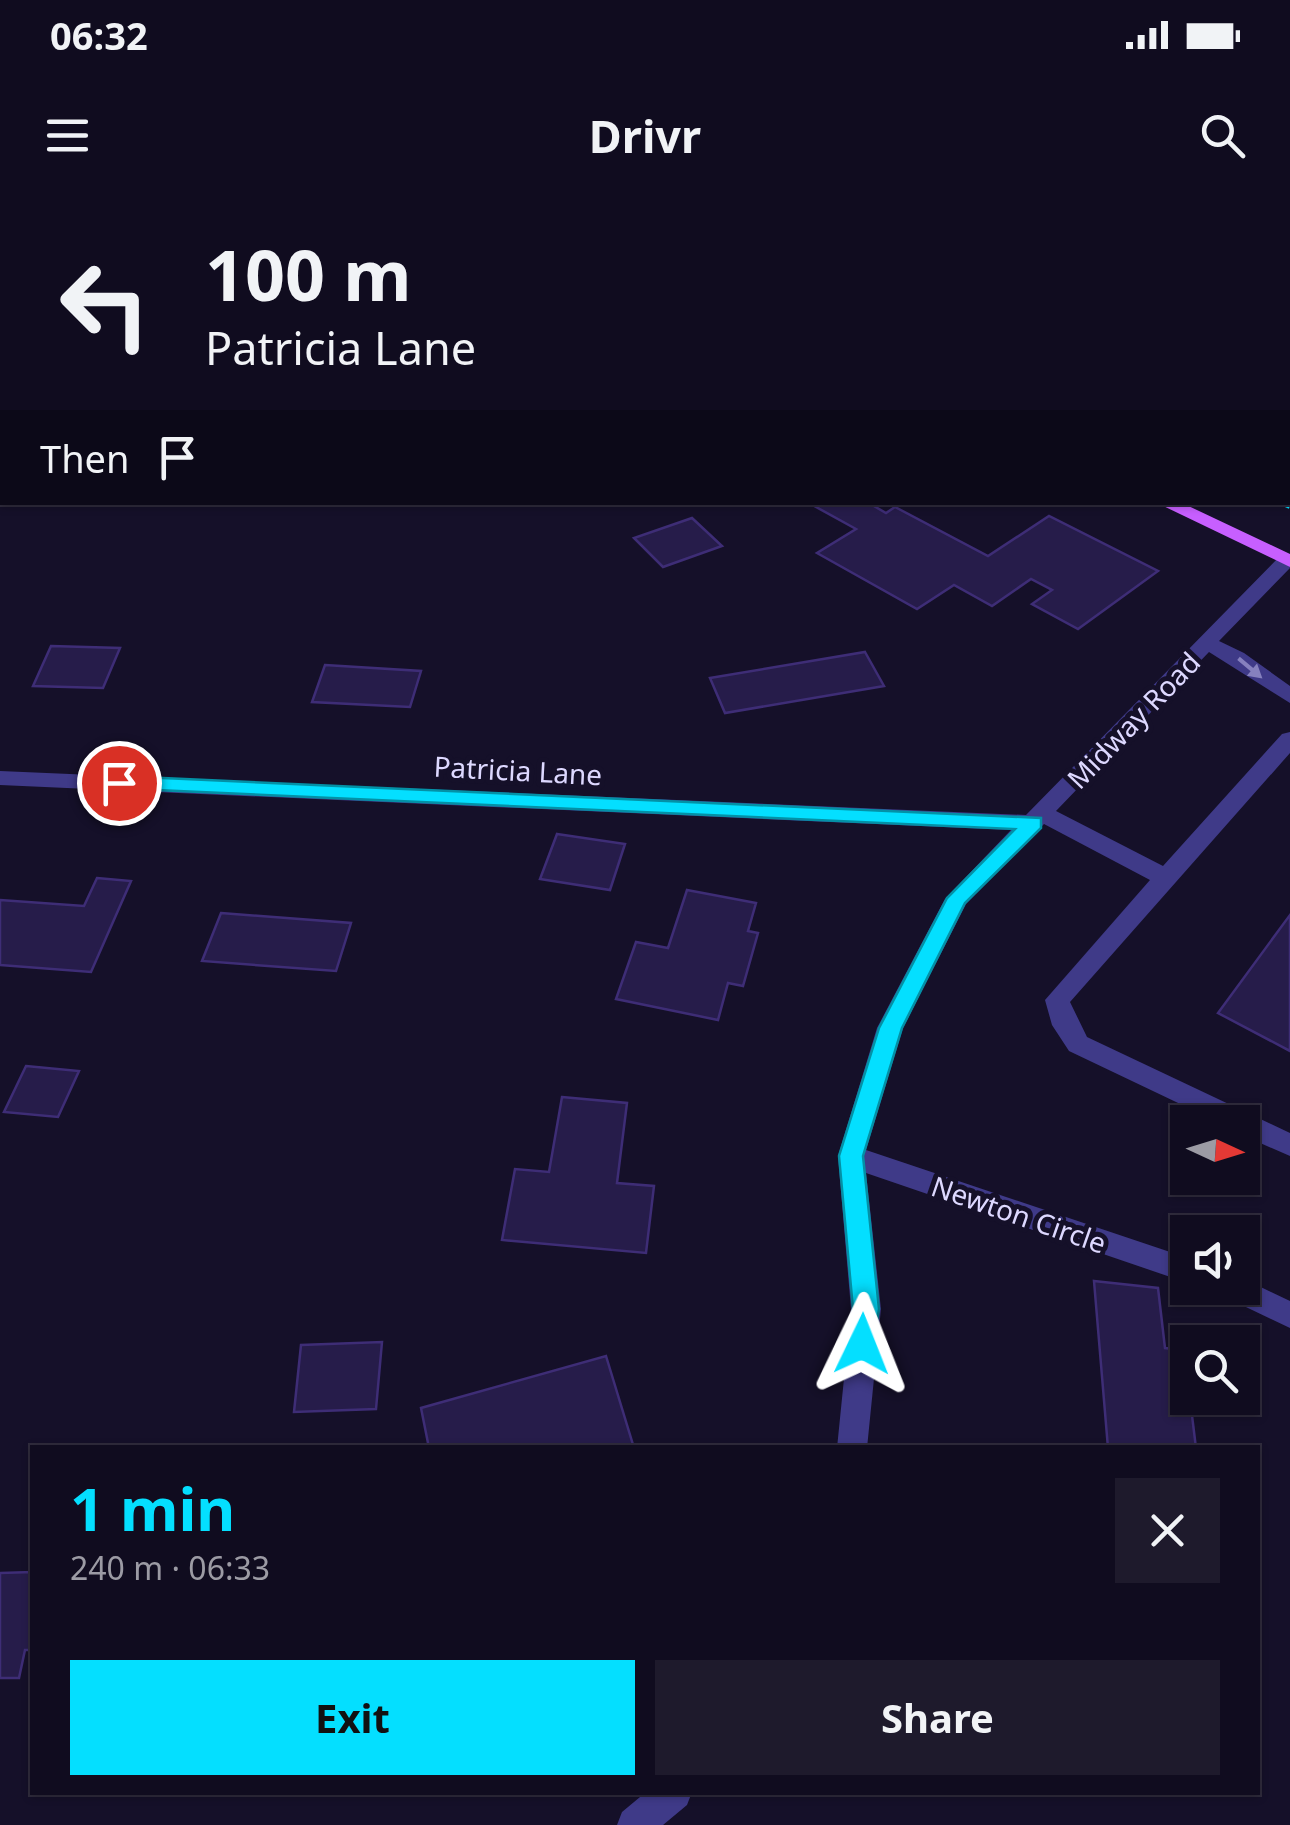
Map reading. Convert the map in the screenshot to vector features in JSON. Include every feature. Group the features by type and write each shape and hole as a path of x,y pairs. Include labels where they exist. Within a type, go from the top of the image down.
{"main road":[{"path":"1170,505 1289,561"}],"street":[{"name":"Midway Road","path":"852,1445 866,1309 851,1156 890,1028 957,898 1289,561"},
{"path":"1207,643 1238,657 1290,696"},
{"path":"1206,1105 1078,1044 1065,1026 1057,1000 1290,739"},
{"name":"Patricia Lane","path":"0,778 1038,819"},
{"path":"1038,819 1166,878"},
{"path":"1260,1131 1290,1145"},
{"name":"Newton Circle","path":"851,1156 1170,1265"},
{"path":"1260,1300 1290,1314"},
{"path":"635,1825 670,1795"}],"building":[{"path":"812,505 872,505 886,513 895,507 988,556 1049,516 1158,571 1078,629 1032,604 1052,590 1031,579 992,606 954,585 917,609 817,553 856,529"},
{"path":"692,518 722,546 663,567 634,538"},
{"path":"51,646 120,648 103,688 33,686"},
{"path":"865,652 884,686 725,713 710,678"},
{"path":"325,665 421,671 410,707 312,702"},
{"path":"557,834 625,844 610,890 540,879"},
{"path":"97,878 131,881 91,972 0,965 0,900 84,906"},
{"path":"687,890 756,903 748,931 758,933 743,986 728,983 718,1020 616,999 636,942 668,948"},
{"path":"221,913 351,923 336,971 202,961"},
{"path":"1290,915 1290,1051 1218,1013"},
{"path":"26,1066 79,1071 58,1117 4,1112"},
{"path":"562,1097 627,1103 617,1183 654,1186 646,1253 502,1240 515,1169 549,1172"},
{"path":"1094,1281 1158,1288 1165,1348 1170,1349 1170,1415 1192,1415 1196,1445 1108,1445"},
{"path":"382,1342 376,1409 294,1412 301,1345"},
{"path":"606,1356 633,1445 428,1445 421,1408"},
{"path":"30,1572 30,1650 25,1650 19,1678 0,1678 0,1573"}],"route":[{"path":"119,783 1034,823 957,898 890,1028 851,1156 866,1309 862,1344"}]}
